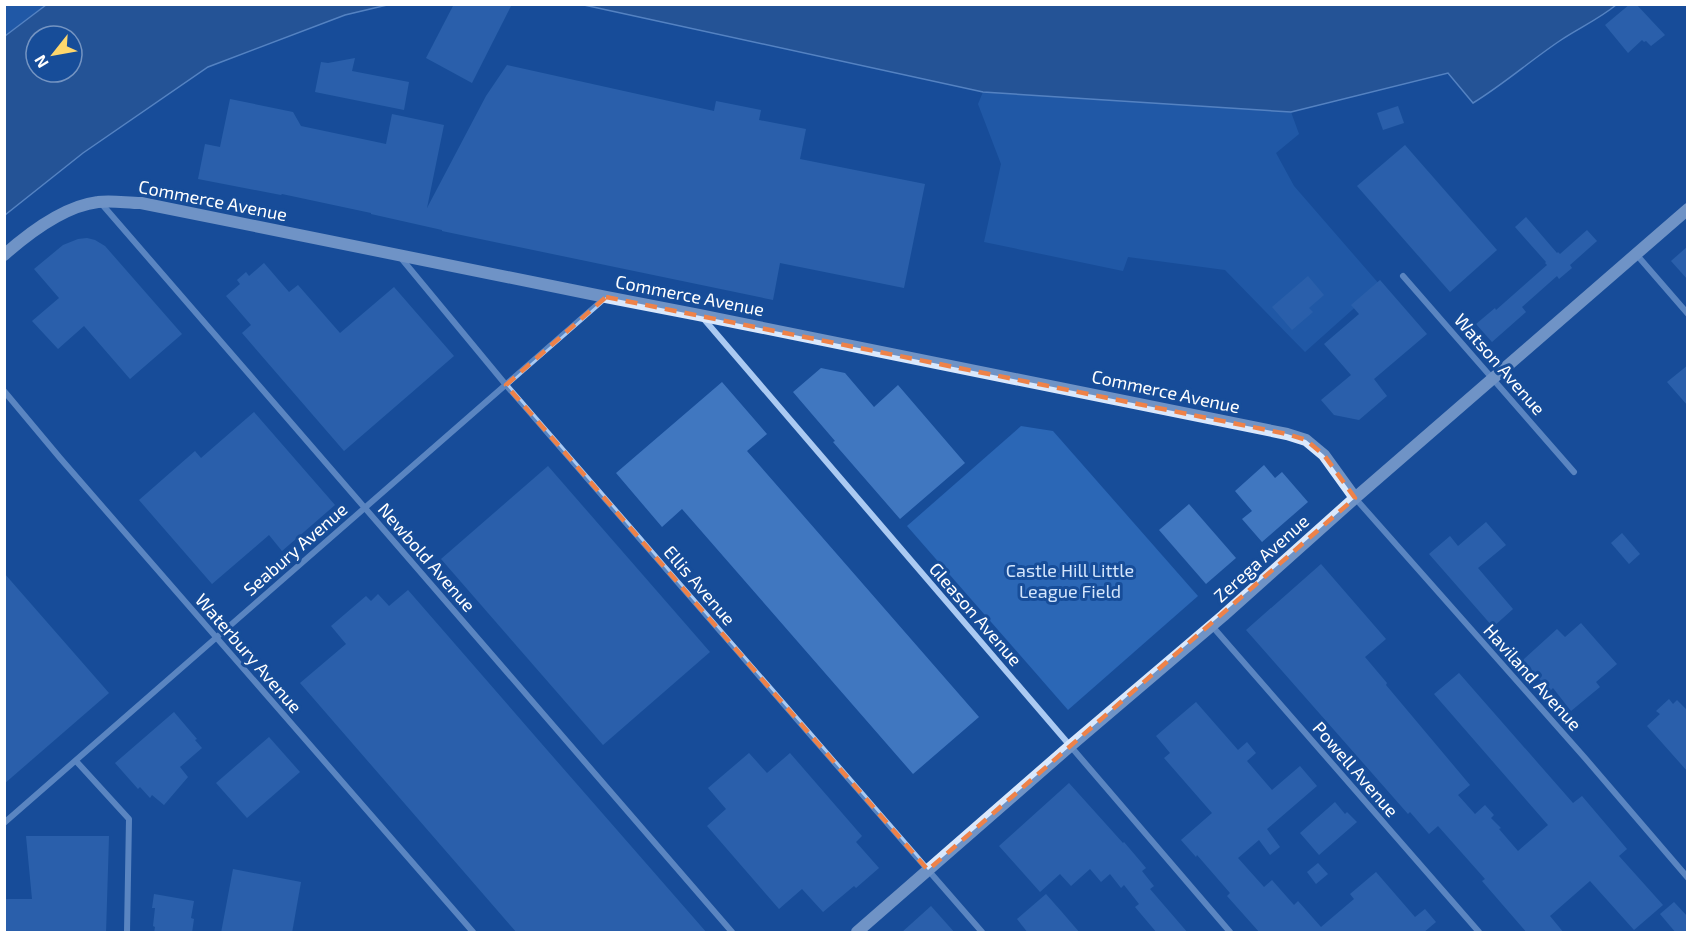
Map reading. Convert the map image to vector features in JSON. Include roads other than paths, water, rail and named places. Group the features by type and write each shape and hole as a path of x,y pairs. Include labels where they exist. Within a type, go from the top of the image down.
{"main road":[{"name":"Commerce Avenue","path":"4,255 65,210 99,201 141,203 1287,434 1306,440 1324,455 1355,498"},
{"name":"Zerega Avenue","path":"857,933 1688,209"}],"street":[{"name":"Newbold Avenue","path":"99,201 732,933"},
{"path":"1636,254 1688,314"},
{"name":"Ellis Avenue","path":"398,255 506,385 982,933"},
{"name":"Watson Avenue","path":"1404,276 1574,472"},
{"name":"Seabury Avenue","path":"4,823 606,297"},
{"name":"Gleason Avenue","path":"699,315 1230,933"},
{"name":"Waterbury Avenue","path":"4,391 473,933"},
{"name":"Haviland Avenue","path":"1355,498 1688,878"},
{"name":"Powell Avenue","path":"1212,626 1479,933"},
{"path":"76,761 129,819 127,933"}],"park label":[{"name":"Castle Hill Little League Field","path":"1070,580"}]}
